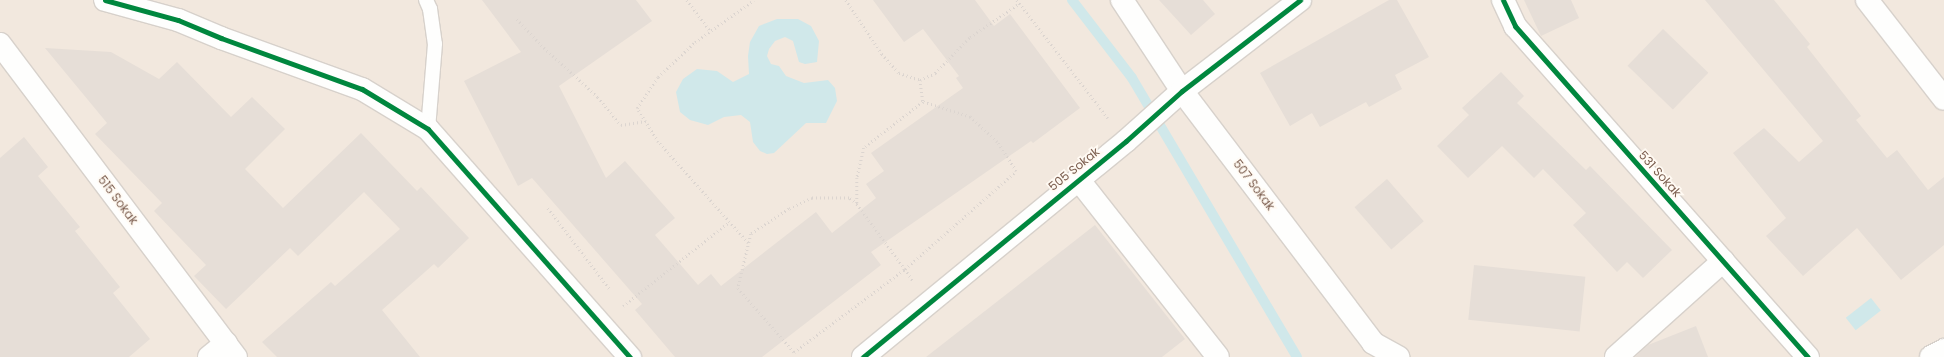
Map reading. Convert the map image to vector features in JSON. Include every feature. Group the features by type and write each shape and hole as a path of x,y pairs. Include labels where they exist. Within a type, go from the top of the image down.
{"street":[{"path":"105,0 178,20 221,38 362,89 428,129 630,357"},
{"name":"507 Sokak","path":"1123,0 1182,91 1373,343 1398,357"},
{"name":"505 Sokak","path":"863,357 1126,141 1182,91 1300,0"},
{"name":"531 Sokak","path":"1503,0 1515,26 1808,357"},
{"path":"1867,0 1944,99"},
{"name":"515 Sokak","path":"0,44 231,350"},
{"path":"1078,179 1218,357"},
{"path":"1616,357 1723,261"},
{"path":"209,357 231,350"},
{"path":"1931,357 1944,350"}],"lane":[{"path":"426,0 430,8 436,44 428,129"}],"path":[{"path":"686,0 710,31"},
{"path":"748,244 658,142 637,108 658,77 695,42 754,0"},
{"path":"846,0 882,54 899,73 920,80 935,73 970,37 1020,3"},
{"path":"1017,0 1126,141"},
{"path":"517,19 541,45 598,97 621,125 646,122"},
{"path":"920,80 923,102"},
{"path":"857,204 857,178 864,148 923,102"},
{"path":"923,102 970,117 997,142 1016,171 905,269 794,352 738,288 751,234 789,209 812,198 849,198 857,204 905,269 929,302"},
{"path":"548,208 614,294"},
{"path":"623,306 729,222"},
{"path":"618,300 627,312"}],"shaded area":[{"path":"0,0 1944,0 1944,357 0,357"}],"water":[{"path":"777,19 798,19 811,26 819,41 817,62 805,64 799,62 793,41 785,37 775,41 769,49 767,56 771,64 779,66 786,76 804,83 828,80 835,88 837,101 826,123 806,123 774,153 767,154 760,151 753,142 750,122 741,115 724,117 708,125 690,120 680,112 676,92 683,79 697,69 717,71 733,82 749,74 748,56 750,42 759,26"},
{"path":"1871,298 1881,311 1856,330 1846,318"}],"building":[{"path":"482,0 636,0 652,21 559,86 606,178 625,161 675,218 655,235 698,285 711,274 721,286 816,212 832,233 876,198 866,184 884,171 871,153 963,88 956,78 959,76 923,29 904,42 873,0 975,0 994,26 1010,14 1080,108 1033,143 1031,141 871,252 881,265 762,357 675,357 635,310 642,304 532,178 518,186 464,81 521,52"},
{"path":"1159,0 1203,0 1215,14 1191,35"},
{"path":"1389,0 1397,0 1429,57 1395,75 1402,89 1369,107 1366,102 1320,127 1312,113 1290,126 1260,73"},
{"path":"1524,0 1571,0 1579,18 1541,36"},
{"path":"1705,0 1774,0 1810,44 1807,47 1861,116 1856,120 1887,158 1897,150 1928,190 1944,177 1944,245 1901,280 1857,228 1803,276 1766,236 1786,218 1733,153 1764,128 1799,162 1823,141"},
{"path":"1663,29 1708,73 1673,109 1628,66"},
{"path":"45,48 111,52 159,79 177,62 231,117 252,97 285,129 245,169 283,208 361,133 417,191 421,187 469,238 438,268 434,264 382,310 420,357 277,357 262,342 331,282 335,286 400,229 364,192 298,256 290,248 226,309 194,276 206,265 154,211 162,203 95,134 107,123"},
{"path":"1501,72 1524,96 1517,103 1586,170 1590,166 1672,250 1643,278 1627,262 1617,272 1573,225 1586,213 1543,169 1534,178 1502,146 1468,178 1437,146 1469,115 1462,108"},
{"path":"24,137 48,167 38,176 80,227 75,231 120,287 113,293 150,339 129,357 0,357 0,158"},
{"path":"1387,179 1424,221 1391,249 1355,207"},
{"path":"1095,225 1185,339 1162,357 926,357"},
{"path":"1474,265 1585,277 1580,331 1468,320"},
{"path":"1696,326 1708,357 1635,357 1648,345"}],"waterway":[{"path":"1072,0 1132,78 1297,357"}],"cycle path":[{"path":"105,0 178,20 221,38 362,89 428,129 630,357"},
{"path":"863,357 1126,141 1182,91 1300,0"},
{"path":"1503,0 1515,26 1808,357"}]}
